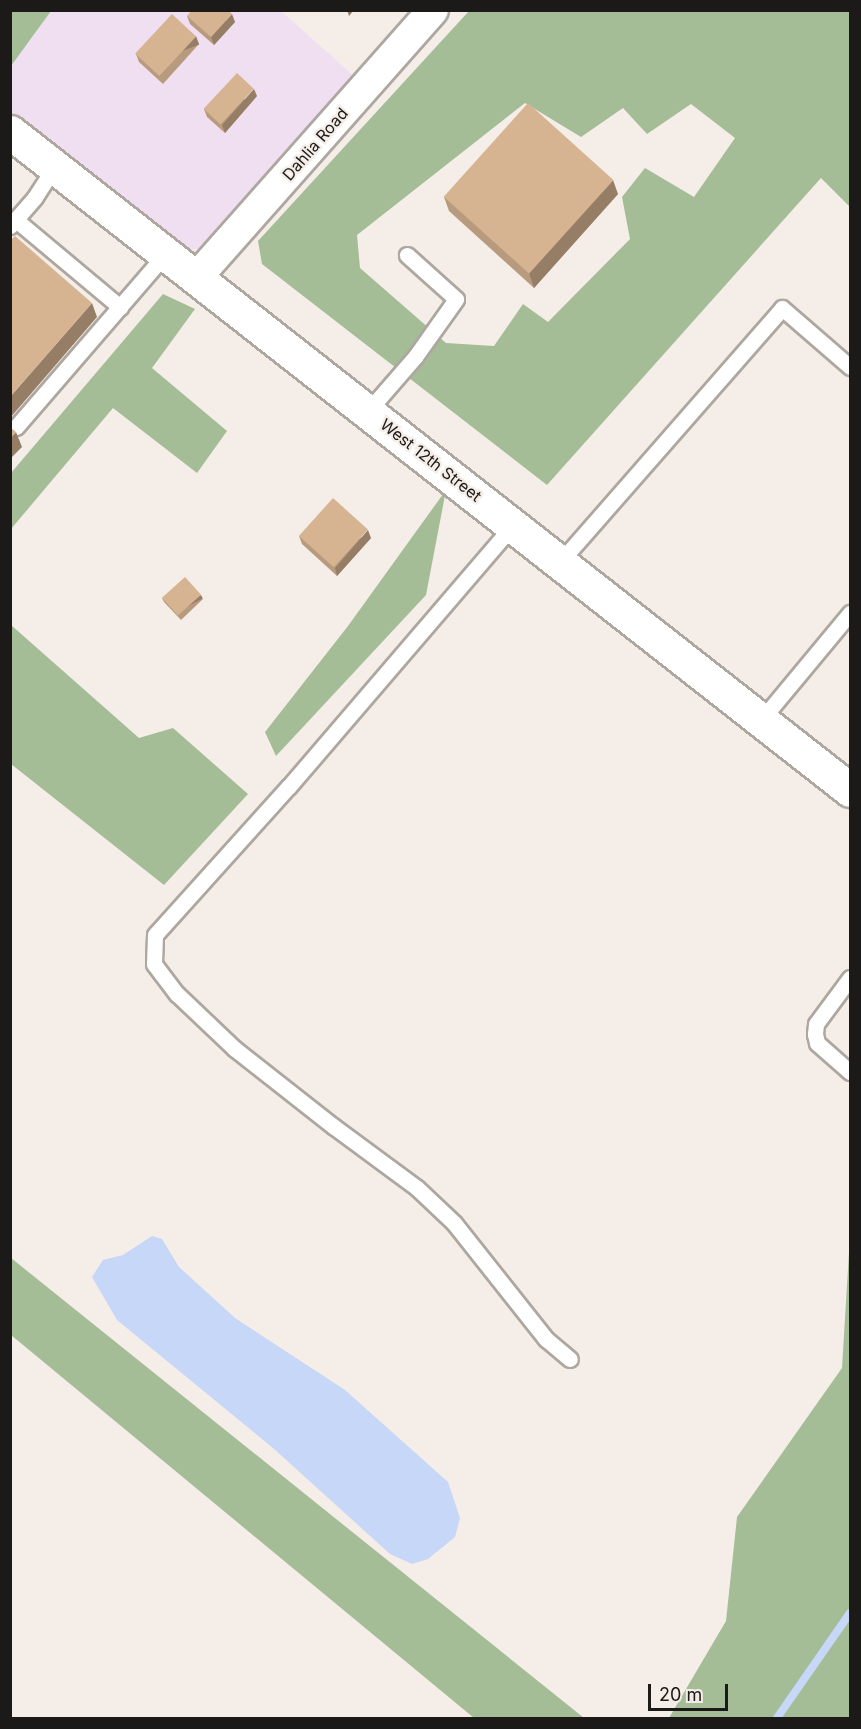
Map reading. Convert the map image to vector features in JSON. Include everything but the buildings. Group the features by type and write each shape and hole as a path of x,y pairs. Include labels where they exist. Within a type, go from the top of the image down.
{"street":[{"name":"Dahlia Road","path":"197,277 433,10"},
{"name":"West 12th Street","path":"10,132 850,790"}],"lane":[{"path":"55,166 35,197 13,223 120,307"},
{"path":"16,427 166,254"},
{"path":"368,411 415,357 456,299 407,255"},
{"path":"560,562 782,308 850,368"},
{"path":"513,525 289,786 155,935 154,964 177,994 235,1049 425,1195 454,1224 546,1339 570,1359"},
{"path":"762,719 850,613"},
{"path":"850,978 816,1024 815,1034 817,1043 850,1072"}],"shaded area":[{"path":"51,11 281,11 356,78 202,248 181,251 11,117 11,66"}],"green space":[{"path":"10,11 51,11 11,66"},
{"path":"469,11 850,11 850,207 821,178 547,485 262,264 258,241","holes":["525,103 581,137 623,108 647,134 691,104 735,138 694,197 645,168 622,197 630,239 548,322 523,304 494,346 446,343 360,268 357,235"]},
{"path":"163,294 195,309 152,368 227,431 197,473 113,408 11,529 11,473"},
{"path":"446,490 426,595 276,756 265,732 348,626"},
{"path":"11,625 139,738 173,728 248,794 164,885 11,764"},
{"path":"850,1236 850,1718 669,1718 726,1621 737,1517 842,1368"},
{"path":"11,1258 584,1718 474,1718 11,1335"}],"water":[{"path":"152,1236 162,1239 179,1267 235,1318 345,1390 448,1482 460,1518 455,1537 428,1559 412,1564 390,1554 273,1448 117,1320 92,1277 103,1260 123,1255"}],"waterway":[{"path":"777,1718 850,1613"}]}
